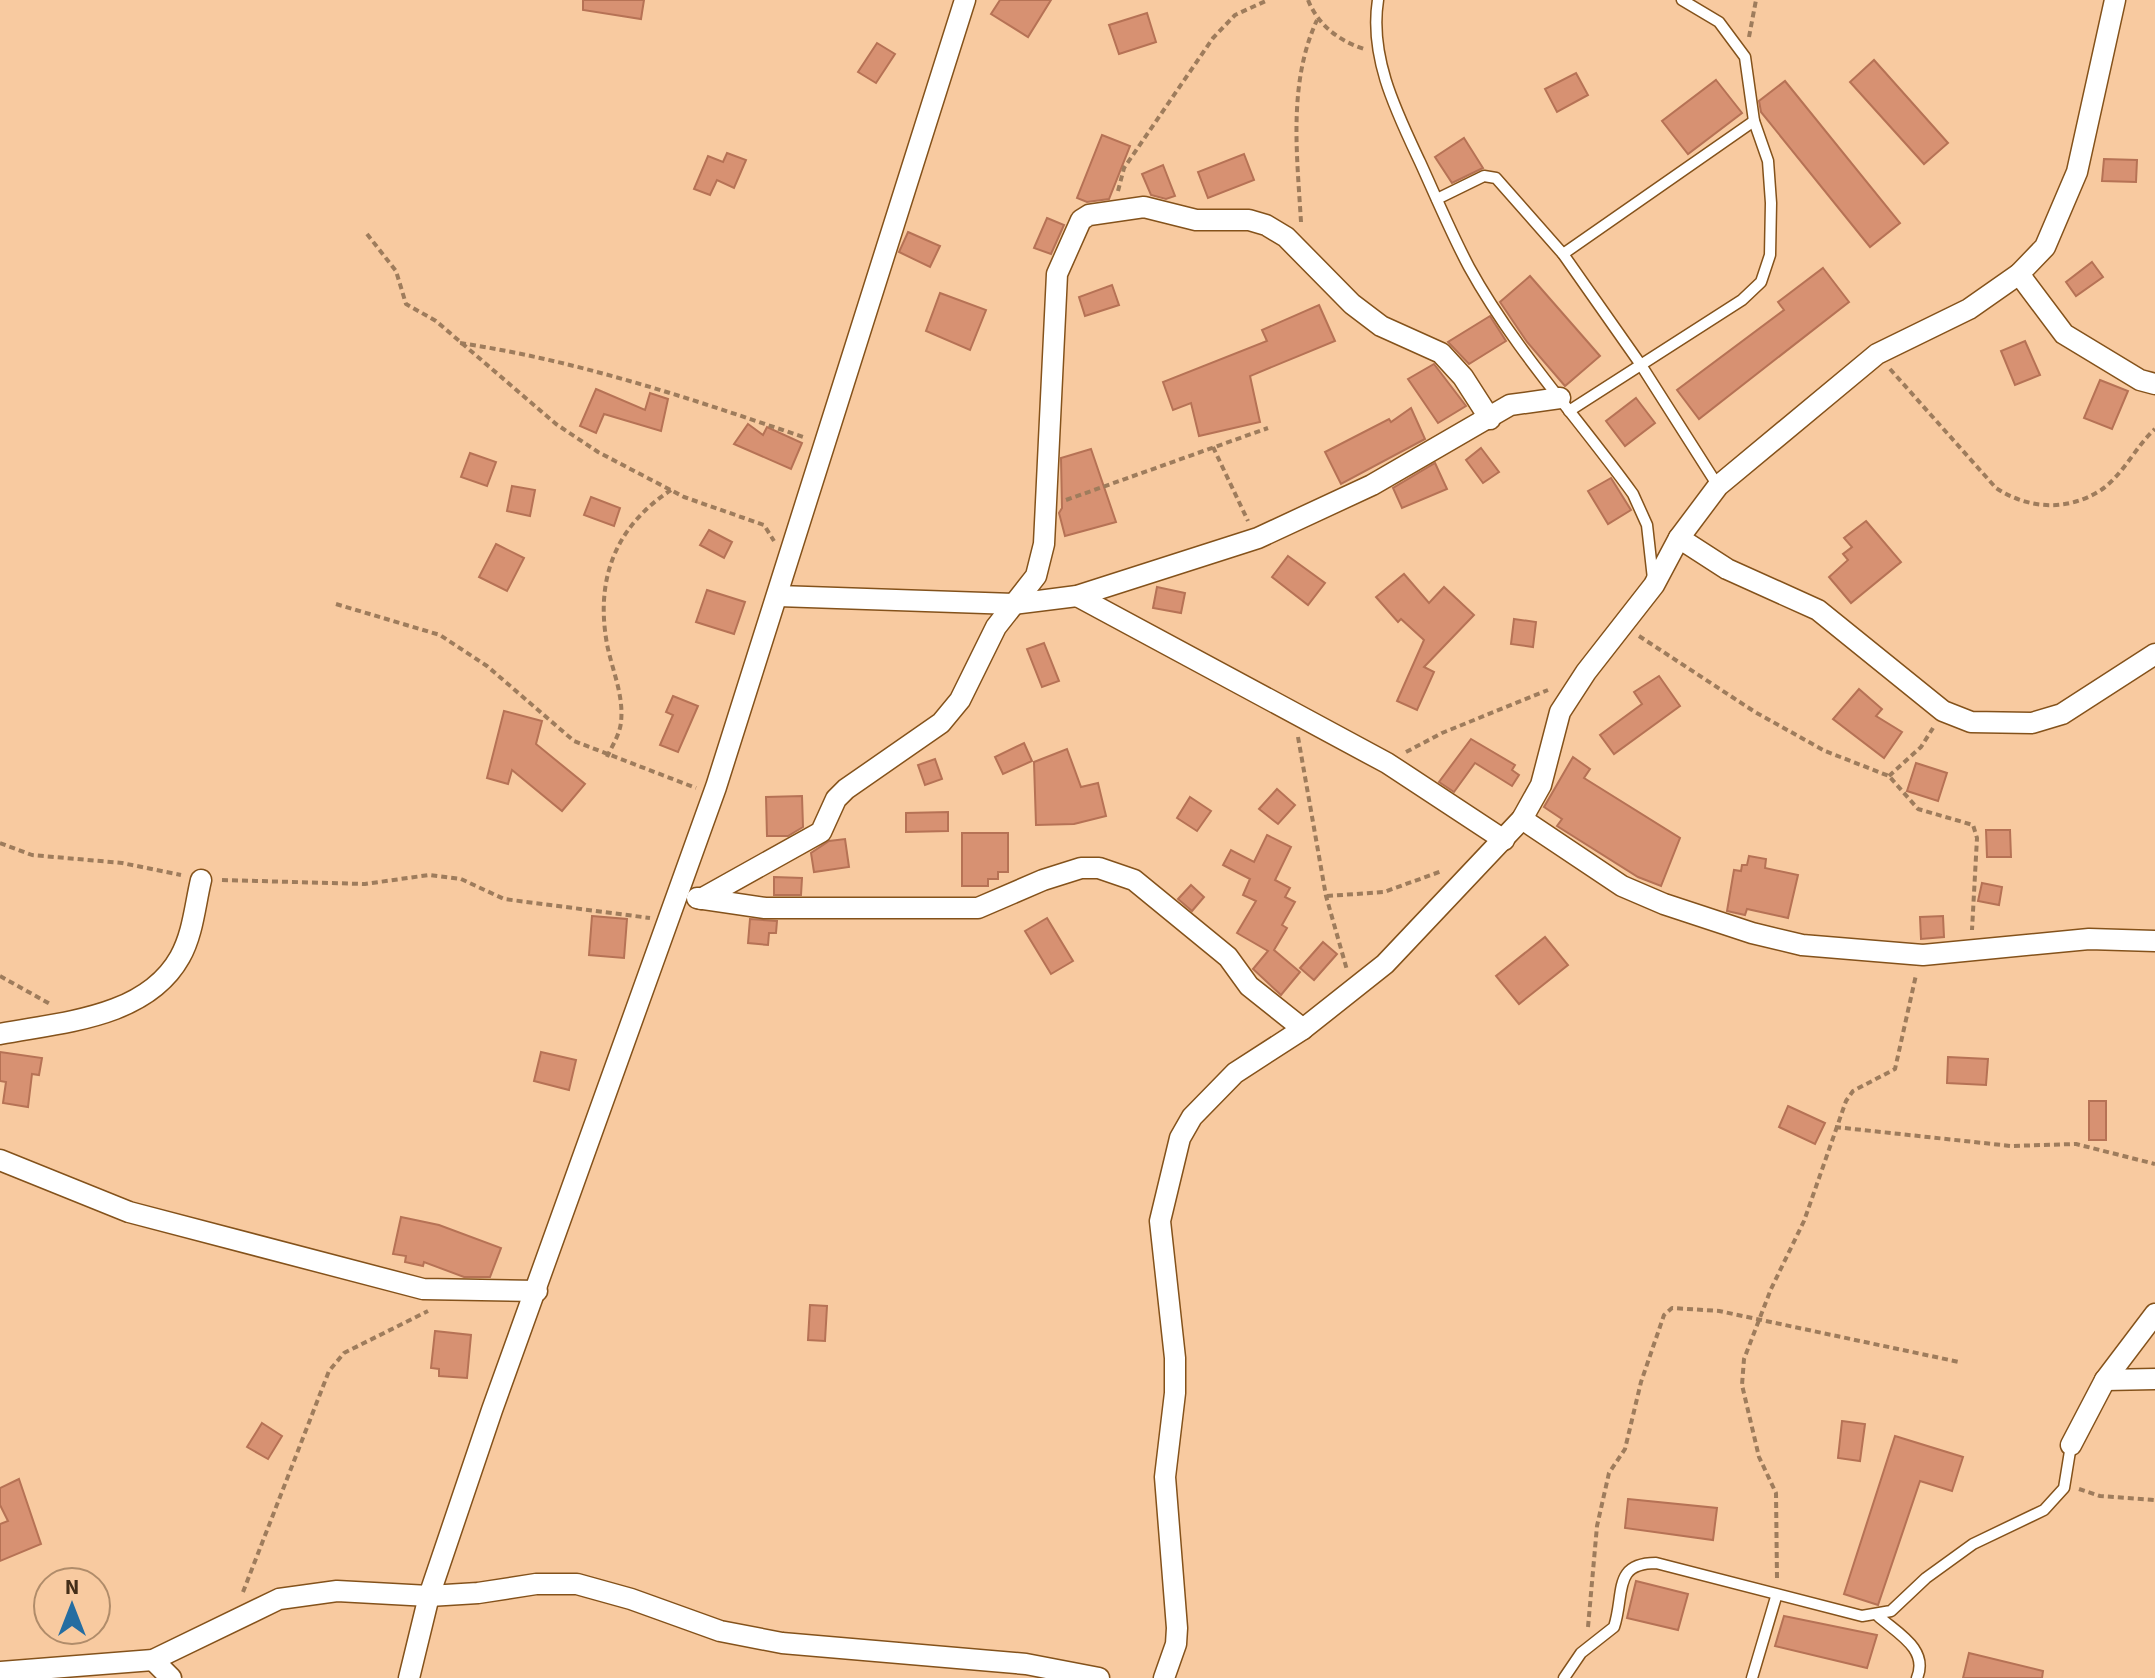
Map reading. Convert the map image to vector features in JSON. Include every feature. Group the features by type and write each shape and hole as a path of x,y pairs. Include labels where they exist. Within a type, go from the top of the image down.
{"street":[{"path":"409,1678 429,1596 713,794 965,0"},
{"path":"1164,1678 1176,1644 1177,1628 1165,1477 1175,1393 1175,1358 1160,1221 1164,1193 1180,1138 1192,1117 1235,1073 1303,1029 1385,964 1522,819 1541,785 1560,712 1586,672 1654,585 1679,538 1718,486 1877,354 1969,309 2019,274 2045,247 2077,172 2097,92 2112,4"},
{"path":"701,899 821,832 836,799 846,789 941,723 960,700 996,627 1036,576 1044,544 1057,274 1081,220 1144,207 1196,220 1249,220 1286,237 1352,304 1372,319 1412,342 1441,353 1463,377 1490,419"},
{"path":"2019,274 2064,334 2140,380 2155,384"},
{"path":"780,587 1014,604 1077,596 1258,538 1372,485 1517,402 1564,405"},
{"path":"1679,538 1727,569 1818,610 1943,711 1971,722 2003,724 2048,719 2074,707 2155,654"},
{"path":"1077,596 1387,763 1504,840"},
{"path":"1522,819 1612,881 1664,904 1752,933 1802,945 1851,952 1923,955 2089,939 2155,941"},
{"path":"677,895 765,908 978,908 1043,880 1081,868 1099,868 1134,880 1228,957 1249,986 1303,1029"},
{"path":"0,1034 81,1018 147,994 167,976 188,938 201,880"},
{"path":"0,1160 129,1212 409,1286 423,1289 537,1291"},
{"path":"2071,1445 2105,1380 2155,1314"},
{"path":"2105,1380 2155,1379"},
{"path":"0,1672 153,1660 279,1599 337,1591 429,1596 478,1593 536,1584 577,1584 631,1599 720,1631 782,1643 1026,1664 1099,1678"},
{"path":"153,1660 171,1678"},
{"path":"19,1678 39,1669"}],"lane":[{"path":"1378,0 1374,23 1383,73 1437,199 1470,267 1564,405 1633,494 1647,525 1654,585"},
{"path":"1564,405 1641,365 1742,300 1761,282 1770,255 1768,161 1754,121 1745,57 1719,22 1682,0"},
{"path":"1563,254 1754,121"},
{"path":"1437,199 1490,175 1563,254 1641,365 1718,486"},
{"path":"1564,1678 1581,1653 1614,1627 1625,1577 1629,1568 1639,1563 1656,1563 1776,1597 1862,1616 1878,1616 1891,1611 1926,1578 1973,1544 2044,1510 2064,1488 2071,1445"},
{"path":"1752,1678 1776,1597"},
{"path":"1878,1616 1920,1654 1922,1666 1917,1678"}],"path":[{"path":"1113,212 1124,168 1213,38 1235,15 1268,0"},
{"path":"1308,0 1317,20 1341,39 1368,51 1383,73"},
{"path":"1745,57 1756,0"},
{"path":"1302,253 1296,137 1300,69 1317,20"},
{"path":"367,234 396,271 406,304 436,321 556,424 598,452 671,490 764,525 774,542 780,587"},
{"path":"460,343 537,355 658,387 824,444"},
{"path":"1877,354 1996,488 2026,504 2038,507 2078,500 2101,490 2155,429"},
{"path":"1045,508 1268,428"},
{"path":"1213,447 1258,538"},
{"path":"607,757 621,726 621,697 607,645 604,581 630,523 644,508 671,490"},
{"path":"336,604 440,635 487,666 574,741 607,757 713,794"},
{"path":"1624,626 1755,712 1825,751 1889,776 1918,809 1973,825 1976,830 1971,949"},
{"path":"1387,763 1442,733 1522,703 1586,672"},
{"path":"1294,711 1326,896 1354,987"},
{"path":"1889,776 1921,747 1943,711"},
{"path":"0,843 32,855 122,863 201,880 365,884 429,875 461,879 504,899 666,920"},
{"path":"1326,896 1384,892 1448,869"},
{"path":"1776,1597 1776,1493 1759,1457 1742,1385 1744,1359 1804,1221 1835,1127 1853,1091 1895,1069 1909,996 1923,955"},
{"path":"0,976 81,1018"},
{"path":"1835,1127 2011,1146 2076,1144 2155,1164"},
{"path":"1581,1653 1589,1624 1597,1526 1609,1473 1625,1449 1641,1382 1664,1315 1672,1308 1719,1311 1959,1362"},
{"path":"229,1624 262,1551 329,1371 344,1353 432,1310"},
{"path":"2064,1488 2135,1501 2155,1500"}],"building":[{"path":"583,0 644,0 641,19 583,10"},
{"path":"1000,0 1051,0 1028,37 991,14"},
{"path":"1147,13 1156,42 1119,54 1109,25"},
{"path":"877,43 895,54 876,83 858,72"},
{"path":"1874,60 1948,143 1924,164 1850,82"},
{"path":"1576,73 1588,95 1557,112 1545,89"},
{"path":"1716,80 1742,113 1688,154 1662,121"},
{"path":"1785,81 1900,223 1870,247 1761,112 1759,101"},
{"path":"1102,135 1130,146 1109,199 1087,202 1077,198"},
{"path":"1464,138 1483,168 1452,183 1435,157"},
{"path":"727,153 746,160 734,188 717,180 710,195 694,189 708,156 723,162"},
{"path":"1244,154 1254,180 1208,198 1198,172"},
{"path":"2104,159 2137,160 2136,182 2102,181"},
{"path":"1163,165 1175,196 1166,199 1151,195 1142,174"},
{"path":"1047,218 1064,225 1051,254 1034,248"},
{"path":"908,232 940,246 930,267 899,252"},
{"path":"2092,262 2103,277 2076,296 2066,282"},
{"path":"1823,268 1849,302 1699,419 1677,390 1784,310 1778,302"},
{"path":"1530,276 1600,356 1565,386 1527,342 1500,302"},
{"path":"1112,285 1119,305 1085,316 1079,297"},
{"path":"940,293 986,310 970,350 926,331"},
{"path":"1319,305 1335,341 1250,376 1260,422 1199,436 1191,403 1173,410 1163,382 1267,341 1262,330"},
{"path":"1490,316 1506,341 1469,364 1448,342"},
{"path":"2025,341 2040,375 2015,385 2001,351"},
{"path":"1434,364 1466,406 1438,423 1408,379"},
{"path":"2100,380 2128,391 2112,429 2084,418"},
{"path":"596,389 645,410 650,393 668,399 661,431 604,414 596,433 580,426"},
{"path":"1636,398 1655,423 1625,446 1606,421"},
{"path":"1411,408 1425,439 1341,484 1325,452 1389,419 1391,422"},
{"path":"748,424 763,435 767,427 802,443 791,469 734,444"},
{"path":"1481,448 1499,472 1483,483 1466,460"},
{"path":"1091,449 1116,522 1065,536 1059,513 1062,508 1061,458"},
{"path":"470,453 496,462 487,486 461,477"},
{"path":"1435,463 1447,489 1402,508 1393,488"},
{"path":"1611,478 1631,510 1608,524 1588,491"},
{"path":"512,486 535,490 530,516 507,511"},
{"path":"591,497 620,508 614,526 584,515"},
{"path":"1866,521 1901,562 1851,603 1829,577 1848,560 1843,554 1852,547 1844,538"},
{"path":"709,530 732,542 724,558 700,545"},
{"path":"496,544 524,558 507,591 479,577"},
{"path":"1288,556 1325,583 1308,605 1272,577"},
{"path":"1404,574 1429,603 1444,587 1474,615 1424,667 1434,672 1417,710 1397,701 1424,640 1401,619 1398,622 1376,597"},
{"path":"1157,587 1185,593 1181,613 1153,608"},
{"path":"707,590 745,602 734,634 696,622"},
{"path":"1514,619 1536,622 1533,647 1511,644"},
{"path":"1044,643 1059,681 1042,687 1027,649"},
{"path":"1659,676 1680,706 1614,754 1600,735 1642,704 1634,692"},
{"path":"1859,689 1882,709 1876,716 1902,732 1884,758 1833,719"},
{"path":"673,696 698,706 678,752 660,745 673,715 666,712"},
{"path":"504,711 542,721 536,744 585,784 562,811 512,770 508,784 487,778"},
{"path":"1471,739 1515,765 1512,770 1519,775 1512,786 1475,763 1454,792 1439,782"},
{"path":"1024,743 1032,761 1003,774 995,757"},
{"path":"1067,749 1081,787 1098,783 1106,816 1074,824 1036,825 1034,762"},
{"path":"1573,757 1590,769 1584,778 1680,838 1661,886 1638,877 1557,826 1562,819 1544,807"},
{"path":"935,759 942,779 925,785 918,765"},
{"path":"1916,763 1947,773 1938,801 1907,791"},
{"path":"1277,789 1295,805 1278,824 1259,809"},
{"path":"802,796 803,827 788,836 767,836 766,797"},
{"path":"1190,797 1211,811 1197,831 1177,818"},
{"path":"948,812 948,831 906,832 906,813"},
{"path":"1986,830 2010,830 2011,857 1987,857"},
{"path":"962,833 1008,833 1008,872 998,872 998,879 988,879 988,886 962,886"},
{"path":"1267,835 1291,847 1275,880 1290,888 1285,897 1295,902 1282,925 1287,928 1274,950 1300,972 1281,995 1253,969 1268,951 1237,933 1256,901 1243,895 1250,879 1223,865 1231,850 1254,862"},
{"path":"845,839 849,867 814,872 811,853 829,841"},
{"path":"1749,856 1766,859 1765,868 1798,875 1788,918 1747,909 1745,915 1727,911 1734,870 1741,871 1742,865 1747,865"},
{"path":"774,877 802,878 801,895 774,895"},
{"path":"1982,883 2002,887 1999,905 1978,901"},
{"path":"1191,885 1204,897 1192,911 1178,899"},
{"path":"592,916 627,919 624,958 589,955"},
{"path":"1943,916 1944,937 1921,939 1920,917"},
{"path":"1047,918 1073,961 1051,974 1025,931"},
{"path":"750,919 777,921 776,933 769,933 768,945 748,943"},
{"path":"1545,937 1568,965 1519,1004 1496,976"},
{"path":"1323,942 1337,954 1314,980 1300,968"},
{"path":"0,1052 42,1058 39,1075 32,1074 28,1107 3,1103 6,1082 0,1081"},
{"path":"541,1052 576,1060 569,1090 534,1081"},
{"path":"1948,1057 1988,1059 1986,1085 1947,1083"},
{"path":"2089,1101 2106,1101 2106,1140 2089,1140"},
{"path":"1788,1106 1825,1123 1815,1144 1779,1127"},
{"path":"401,1217 439,1225 501,1248 490,1277 464,1277 424,1262 423,1266 405,1262 406,1256 393,1254"},
{"path":"810,1305 827,1306 825,1341 808,1340"},
{"path":"435,1331 471,1335 467,1378 439,1376 439,1369 431,1368"},
{"path":"1842,1421 1865,1424 1860,1461 1838,1458"},
{"path":"262,1423 282,1436 268,1459 247,1447"},
{"path":"1895,1436 1963,1457 1952,1491 1920,1481 1878,1605 1844,1594"},
{"path":"19,1479 41,1544 0,1561 0,1524 8,1521 0,1505 0,1488"},
{"path":"1628,1499 1717,1508 1713,1540 1625,1528"},
{"path":"1636,1581 1688,1594 1678,1630 1627,1618"},
{"path":"1784,1616 1877,1635 1867,1668 1775,1646"},
{"path":"1969,1653 2043,1671 2042,1678 1963,1678"}]}
